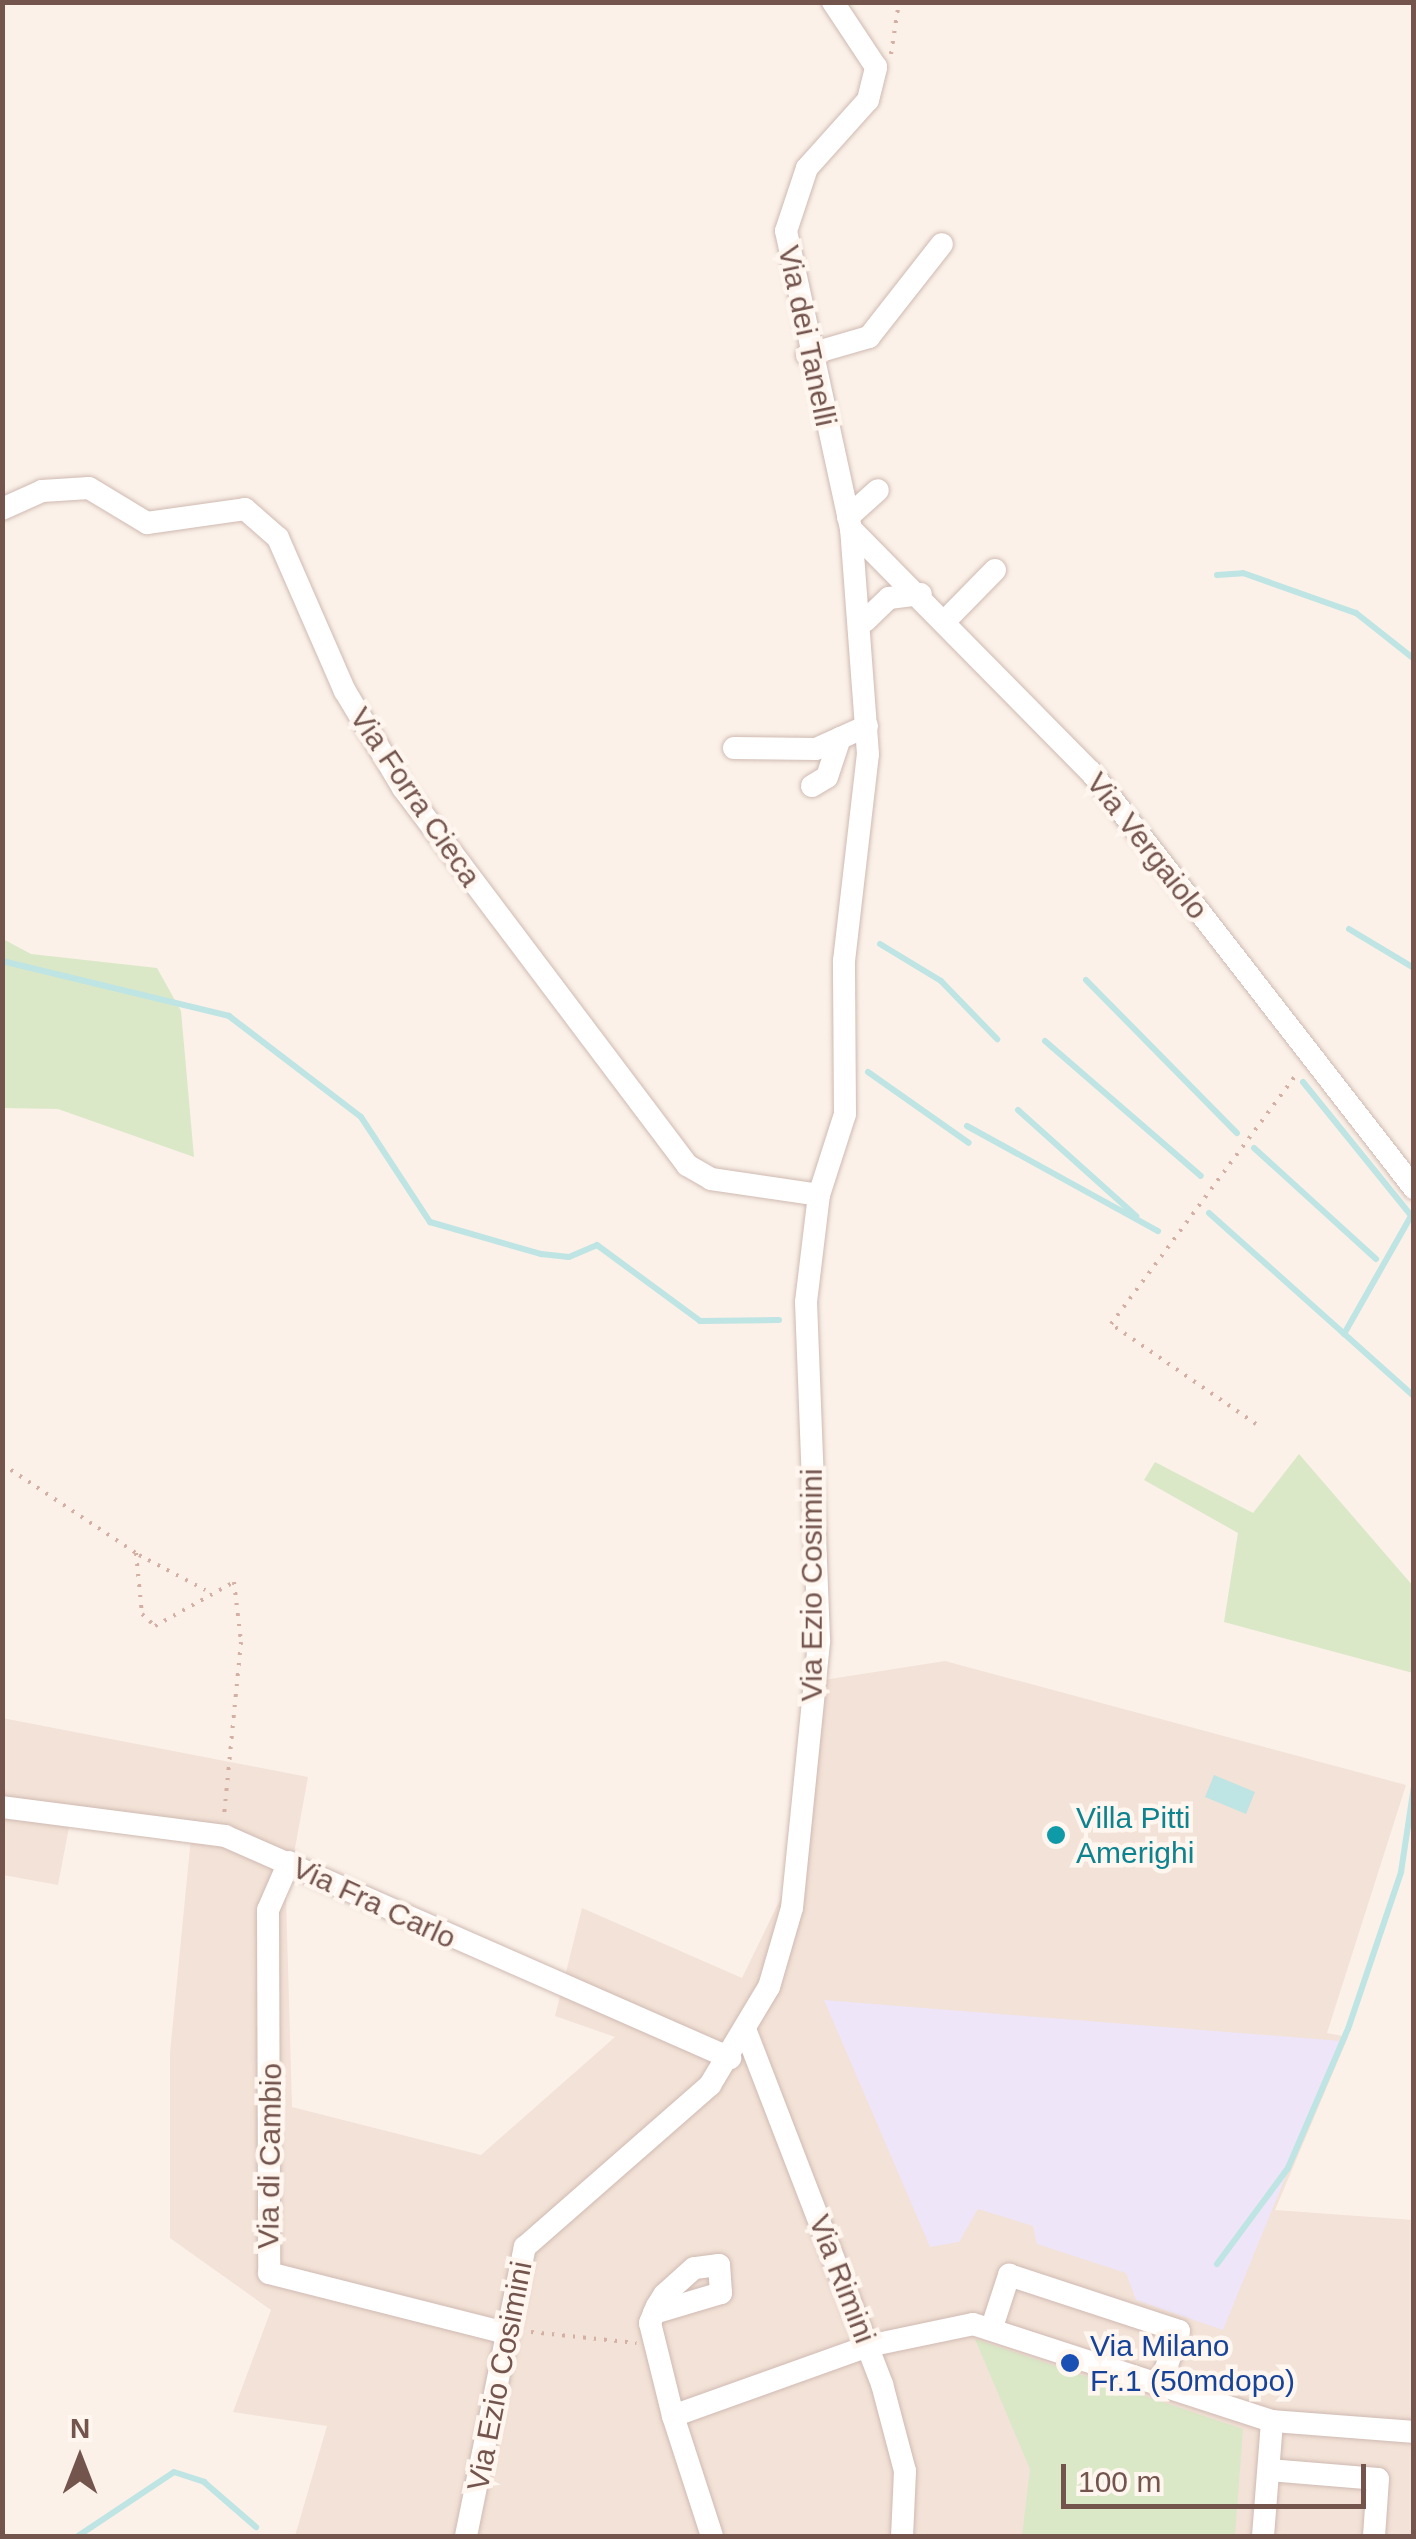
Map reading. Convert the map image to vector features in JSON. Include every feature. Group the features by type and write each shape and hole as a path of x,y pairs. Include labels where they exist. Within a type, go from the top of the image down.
{"street":[{"path":"832,2 876,67 872,83"},
{"name":"Via dei Tanelli","path":"849,523 808,355 788,206 872,83"},
{"path":"808,355 869,337 942,244"},
{"name":"Via Forra Cieca","path":"2,508 42,491 89,488 147,522 244,509 278,538 345,690 403,788 687,1166 711,1179 818,1194"},
{"path":"849,523 878,490"},
{"name":"Via Vergaiolo","path":"849,523 1091,772 1308,1058 1414,1188"},
{"name":"Via Ezio Cosimini","path":"466,2536 514,2272 533,2237 688,2112 730,2058 746,2029 792,1908 816,1694 804,1357 818,1194 845,1114 844,962 868,726 865,621 849,523"},
{"path":"946,620 995,570"},
{"path":"865,621 889,598 922,594"},
{"path":"734,748 816,748 868,726"},
{"path":"812,786 827,778 840,738"},
{"name":"Via Fra Carlo","path":"2,1807 226,1836 730,2058"},
{"name":"Via di Cambio","path":"288,1862 268,1910 268,2273 504,2331"},
{"name":"Via Rimini","path":"746,2029 868,2346 903,2458 902,2536"},
{"path":"993,2324 1009,2276 1179,2331 1160,2382"},
{"path":"654,2313 650,2344 712,2536"},
{"path":"674,2416 868,2346 993,2324 1272,2421 1414,2432"},
{"path":"1263,2536 1272,2421"},
{"path":"1268,2470 1378,2479 1374,2536"}],"path":[{"path":"872,83 896,47 899,2"},
{"path":"1256,1424 1111,1324 1308,1058"},
{"path":"2,1464 136,1553 205,1590"},
{"path":"136,1553 145,1572 142,1614 155,1626 184,1617 205,1590 234,1582 241,1605 226,1836"},
{"path":"504,2331 650,2344"}],"shaded area":[{"path":"945,1661 1406,1785 1327,2033 1348,2037 1275,2210 1413,2220 1413,2536 295,2536 327,2426 233,2412 271,2310 170,2238 170,2053 191,1837 70,1822 58,1885 3,1875 2,1718 308,1777 286,1897 292,2107 481,2155 615,2037 555,2016 582,1908 742,1978 790,1879 811,1682"},
{"path":"824,2000 1341,2041 1223,2330 1136,2300 1126,2273 1037,2244 1033,2226 978,2209 959,2242 930,2247"}],"green space":[{"path":"3,939 31,954 157,968 181,1011 194,1157 58,1109 3,1108"},
{"path":"1299,1454 1413,1586 1413,1673 1224,1622 1238,1533 1144,1480 1155,1462 1253,1513"},
{"path":"975,2339 1243,2429 1235,2536 1022,2536 1030,2469"}],"water":[{"path":"1214,1775 1255,1792 1246,1814 1205,1797"}],"waterway":[{"path":"1217,575 1243,573 1356,613 1414,659"},
{"path":"1349,929 1414,968"},
{"path":"880,944 941,981 997,1039"},
{"path":"2,961 229,1016 361,1117 430,1222 541,1254 569,1257 597,1245 700,1321 779,1320"},
{"path":"1086,980 1237,1133"},
{"path":"1045,1041 1201,1176"},
{"path":"868,1072 969,1143"},
{"path":"1303,1082 1414,1219"},
{"path":"1018,1110 1136,1216"},
{"path":"967,1126 1158,1231"},
{"path":"1254,1148 1376,1259"},
{"path":"1209,1213 1414,1396"},
{"path":"1344,1334 1411,1216"},
{"path":"1217,2264 1288,2168 1348,2029 1401,1872 1414,1786"},
{"path":"78,2536 174,2472 204,2482 256,2527"}],"place":[{"name":"Villa Pitti Amerighi","path":"1056,1835"},
{"name":"Via Milano Fr.1 (50mdopo)","path":"1070,2363"}]}
